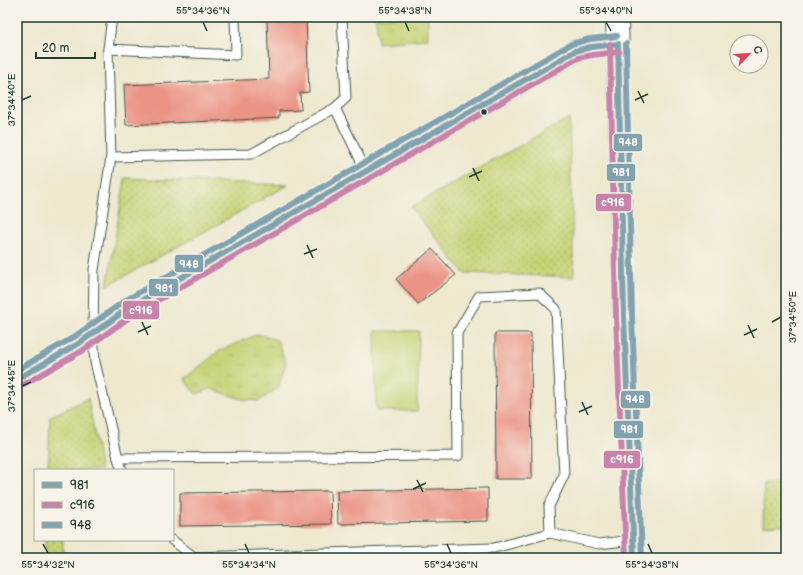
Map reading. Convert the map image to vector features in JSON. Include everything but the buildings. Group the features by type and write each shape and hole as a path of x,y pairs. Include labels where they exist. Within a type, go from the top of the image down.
{"street":[{"path":"617,17 624,316 633,549"},
{"path":"17,379 78,344 130,307 575,51 591,47 618,44"}],"lane":[{"path":"112,17 108,49 111,157 94,270 93,333 95,362 122,469"},
{"path":"108,49 236,55 235,17"},
{"path":"111,157 251,154 335,108 346,98 342,17"},
{"path":"335,108 366,170"},
{"path":"118,458 458,456 457,333 479,296 539,292 556,309 564,475 549,506 550,533"},
{"path":"173,541 194,557 424,554 494,548 550,533 599,544 633,549"}],"green space":[{"path":"376,17 428,17 428,39 378,43"},
{"path":"569,118 574,277 464,273 411,207"},
{"path":"125,178 288,185 107,286"},
{"path":"375,331 419,331 417,411 376,411"},
{"path":"258,334 277,340 286,363 278,388 259,401 245,400 211,389 196,394 184,379 219,351"},
{"path":"88,398 101,469 48,469 50,417"},
{"path":"786,483 786,525 763,526 764,484"},
{"path":"45,541 63,541 63,558 45,558"}],"transit line":[{"name":"948","path":"17,370 74,337 126,300 571,44 590,39 617,36"},
{"name":"с916","path":"610,44 616,316 626,558"},
{"name":"981","path":"618,44 624,316 634,558"},
{"name":"981","path":"17,379 78,344 130,307 575,51 591,47 618,44"},
{"name":"948","path":"626,44 632,316 642,558"},
{"name":"с916","path":"21,386 82,351 134,314 578,58 619,52"}]}
